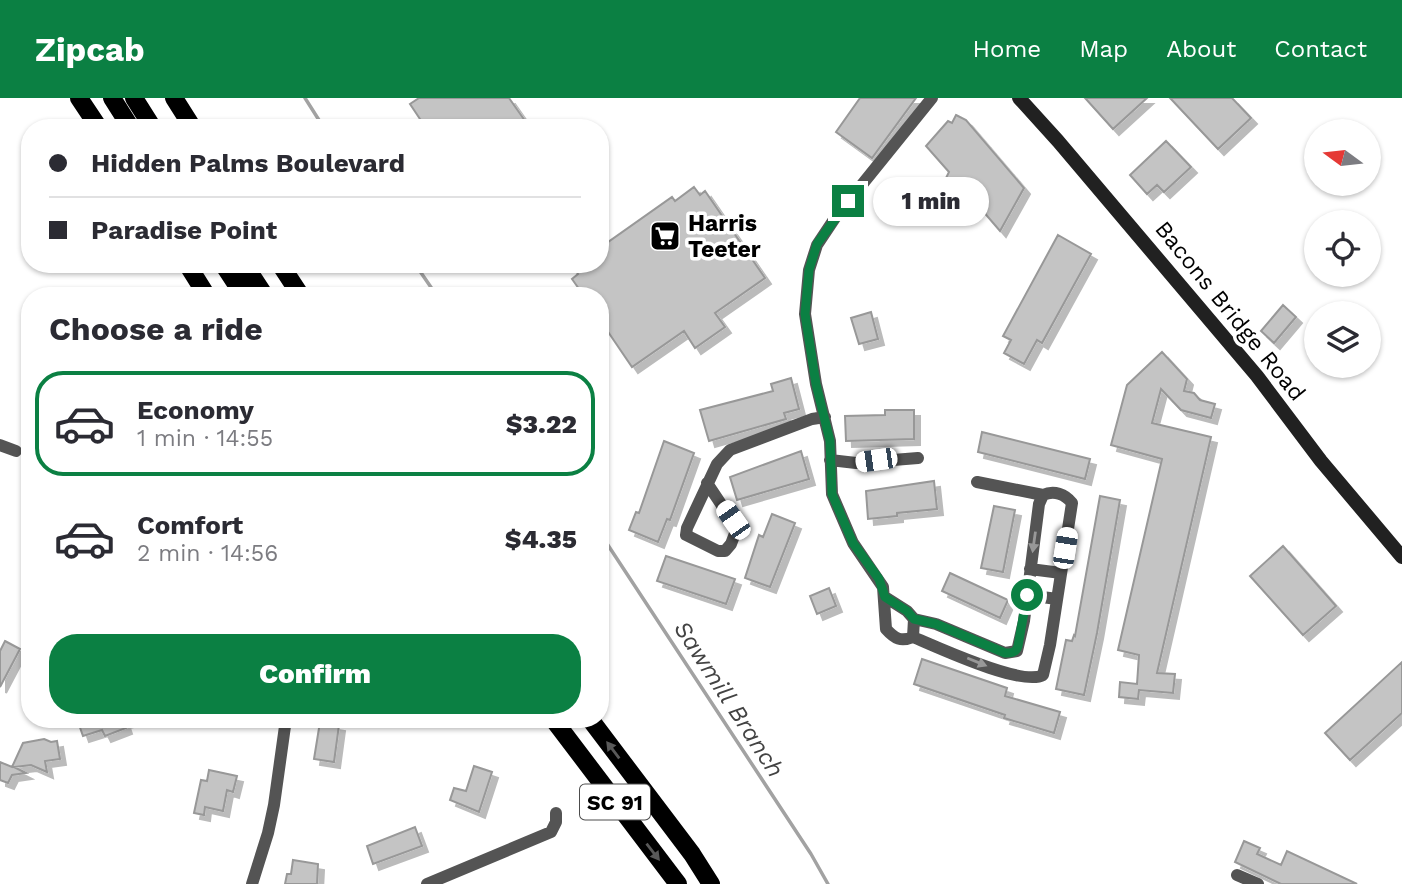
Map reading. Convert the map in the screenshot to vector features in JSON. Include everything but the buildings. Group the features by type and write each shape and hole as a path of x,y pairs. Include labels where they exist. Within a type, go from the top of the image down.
{"main road":[{"path":"79,98 93,119"},
{"path":"112,98 125,119"},
{"path":"174,98 187,119"},
{"name":"Bacons Bridge Road","path":"1018,98 1058,141 1257,376 1321,461 1402,557"},
{"path":"547,728 622,811"},
{"name":"SC 91","path":"560,728 678,884"},
{"name":"SC 91","path":"597,728 692,854 711,884"}],"street":[{"path":"932,98 835,218 817,244 809,270 805,314 816,384 830,441 830,485 853,543 879,579 885,597 887,629 896,639 904,641 913,637 993,669 1038,678 1045,671 1072,503 1061,494 1049,492 1043,495 977,482"},
{"path":"707,483 737,528 725,551 718,551 686,535 707,483 717,464 730,450 812,419 825,417"},
{"path":"0,445 16,451"},
{"path":"830,460 856,463 918,458"},
{"path":"885,597 907,611 914,619 936,624 1005,653 1017,651 1039,504 1043,495"},
{"path":"1030,569 1061,573"},
{"path":"1027,595 1058,599"},
{"path":"913,637 914,619"},
{"path":"252,884 274,805 285,728"},
{"path":"427,884 551,832 556,822 556,813"},
{"path":"1237,875 1258,884"}],"waterway":[{"name":"Sawmill Branch","path":"305,98 318,119"},
{"name":"Sawmill Branch","path":"421,273 431,287"},
{"name":"Sawmill Branch","path":"609,547 828,884"}],"place":[{"name":"Harris Teeter","path":"665,236"}],"route":[{"path":"848,201 817,244 809,270 805,314 816,384 830,441 830,485 844,524 853,543 879,579 885,597 907,611 914,619 936,624 1005,653 1011,653 1017,651 1027,595"}]}
